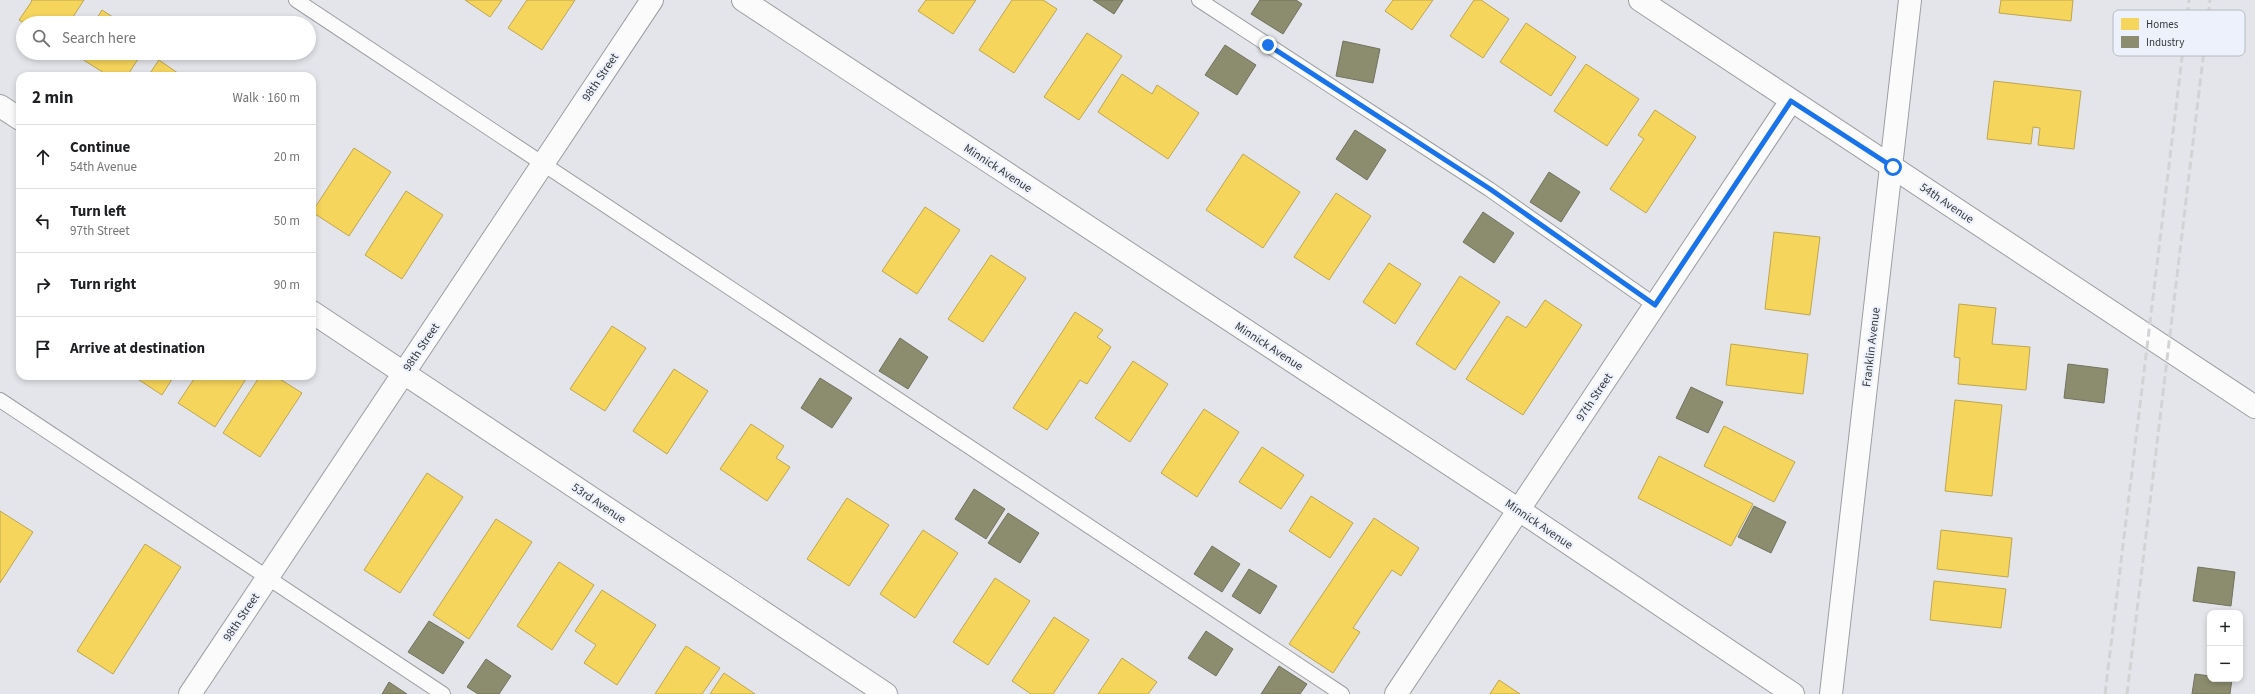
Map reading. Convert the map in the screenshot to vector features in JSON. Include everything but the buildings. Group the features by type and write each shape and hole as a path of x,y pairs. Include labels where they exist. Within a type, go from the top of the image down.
{"street":[{"name":"98th Street","path":"190,694 652,0"},
{"name":"Minnick Avenue","path":"743,0 1519,510 1793,694"},
{"name":"54th Avenue","path":"1640,0 1663,8 1791,101 2255,407"},
{"name":"Franklin Avenue","path":"1831,694 1893,167 1910,0"},
{"name":"97th Street","path":"1396,694 1791,101"},
{"path":"0,106 16,116"},
{"name":"53rd Avenue","path":"316,315 886,694"}],"lane":[{"path":"296,0 1342,694"},
{"path":"1199,0 1490,189 1655,305"},
{"path":"0,400 266,578 443,694"}],"railway":[{"path":"2188,10 2189,0"},
{"path":"2209,10 2210,0"},
{"path":"2105,694 2182,56"},
{"path":"2127,694 2203,56"}],"route":[{"path":"1268,45 1490,189 1655,305 1791,101 1893,167"}]}
